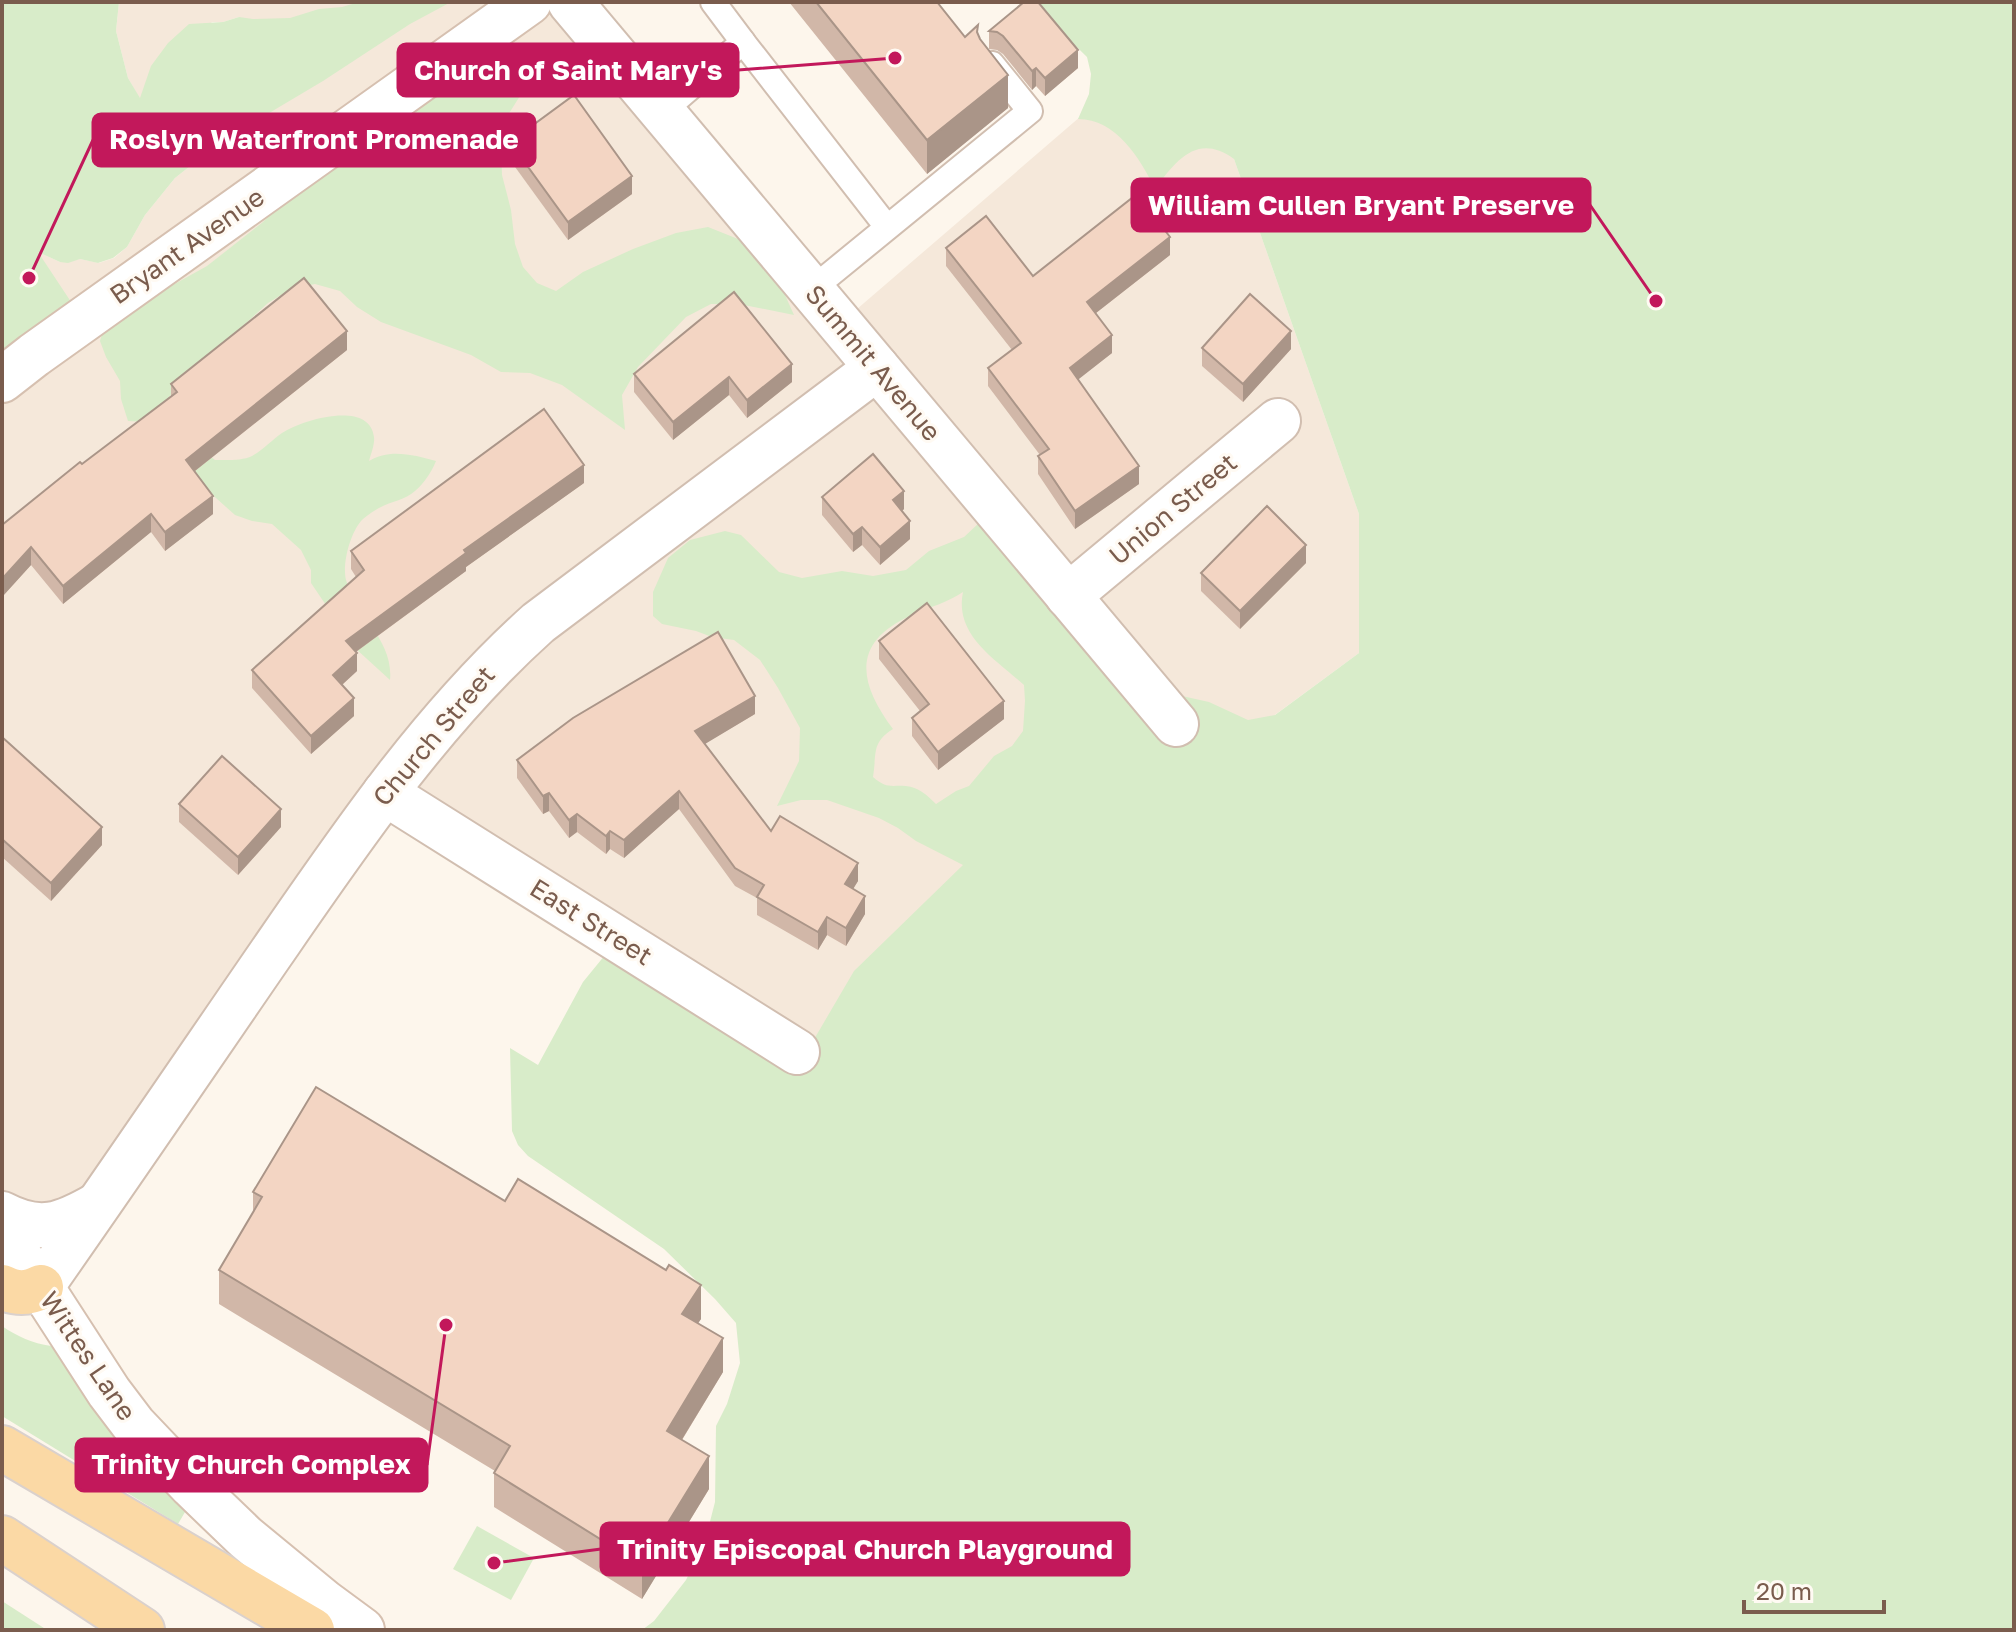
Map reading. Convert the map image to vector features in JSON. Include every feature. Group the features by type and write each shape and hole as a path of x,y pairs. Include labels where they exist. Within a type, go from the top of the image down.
{"main road":[{"path":"2,1448 312,1630"},
{"path":"2,1538 142,1630"}],"street":[{"name":"Bryant Avenue","path":"2,380 529,2"},
{"name":"Summit Avenue","path":"570,2 1176,724"},
{"name":"Church Street","path":"21,1287 97,1205 345,846 462,698 504,653 538,623 877,368"},
{"name":"Union Street","path":"1068,596 1278,421"},
{"name":"East Street","path":"385,793 797,1052"},
{"name":"Church Street","path":"2,1214 25,1224 50,1226 73,1219 97,1205"},
{"name":"Wittes Lane","path":"2,1232 21,1287 134,1425 245,1537 362,1630"}],"lane":[{"path":"713,2 887,227"},
{"path":"662,112 743,42"},
{"path":"811,290 1030,111 992,64"}],"shaded area":[{"path":"119,2 570,2 835,328 1181,30 1234,159 1359,514 1359,653 798,1066 385,793 41,1287 2,1232 2,380 36,251 60,262 80,259 99,263 114,258 127,247 145,215 175,178 261,110 239,17 212,22 140,99 128,78 116,31"}],"green space":[{"path":"2,2 119,2 116,31 128,78 140,98 151,66 168,43 189,24 223,22 239,17 290,18 359,2 451,2 410,24 323,81 222,141 175,178 145,215 127,247 113,258 98,263 80,259 68,263 38,252 83,320 2,380"},
{"path":"1022,2 2014,2 2014,1630 642,1630 654,1621 686,1580 705,1541 715,1502 716,1426 727,1404 740,1363 736,1323 664,1249 528,1156 518,1145 512,1131 510,1048 538,1065 583,982 614,944 799,1065 854,971 963,865 879,818 827,800 801,800 777,806 799,761 800,728 760,660 734,640 662,624 653,616 653,592 668,558 690,540 725,531 741,535 779,572 802,578 842,571 873,576 906,570 929,551 964,537 994,509 1018,501 1023,532 1155,694 1209,702 1248,720 1275,715 1359,653 1359,514 1234,159 1210,148 1199,149 1180,159 1155,189 1125,142 1104,126 1078,119 1089,94 1091,74 1087,57 1034,5","holes":["963,592 965,621 979,645 1024,685 1023,731 1012,746 994,756 969,786 936,804 914,788 885,785 873,777 878,744 893,729 873,695 866,664 878,638 892,626"]},
{"path":"547,53 508,115 501,148 502,175 515,244 523,267 537,283 556,291 583,272 633,249 676,233 708,227 743,241 776,275 794,315 739,304 711,304 686,317 638,367 622,395 625,430 562,385 530,373 501,372 471,355 381,322 357,307 340,291 315,284 291,289 268,303 181,382 165,402 203,451 215,460 248,458 291,428 318,419 348,416 370,425 374,440 369,461 393,454 436,461 415,491 379,508 361,521 353,533 346,558 346,580 386,653 390,680 355,648 311,583 311,570 301,550 272,524 235,515 207,490 145,422 128,421 121,399 120,381 100,341 103,331 153,296 207,266 263,222 308,176 402,108 451,92 518,60"},
{"path":"2,1326 25,1339 51,1346 123,1446 185,1512 178,1524 2,1416"},
{"path":"477,1526 534,1558 511,1600 453,1569"},
{"path":"2,1601 47,1630 2,1630"}],"building":[{"path":"816,2 937,2 965,37 978,25 980,39 1008,75 927,140"},
{"path":"1024,2 1038,2 1078,50 1045,78 1036,68 1032,71 1003,36 989,31"},
{"path":"574,95 632,176 568,222 510,142"},
{"path":"1137,194 1170,237 1087,302 1112,335 1070,368 1139,466 1075,511 1038,456 1049,449 988,368 1021,343 946,248 986,216 1033,276"},
{"path":"304,278 347,331 186,460 213,496 165,532 151,514 63,586 31,547 2,579 2,525 80,462 82,464 177,392 171,384"},
{"path":"734,292 792,364 747,400 729,377 673,422 634,374"},
{"path":"1250,294 1291,331 1243,384 1202,348"},
{"path":"544,409 584,465 464,550 466,553 346,641 357,653 333,675 354,698 311,736 252,670 364,570 351,551"},
{"path":"873,454 904,491 893,500 910,521 880,547 862,527 853,534 822,497"},
{"path":"1267,506 1306,545 1240,611 1201,573"},
{"path":"927,603 1004,701 938,752 912,718 929,704 879,641"},
{"path":"718,632 755,696 695,731 771,831 780,816 858,863 845,884 865,896 846,928 827,917 818,932 757,897 764,885 735,868 679,791 624,840 610,831 606,836 577,814 569,820 549,793 543,796 517,760 573,718"},
{"path":"2,737 102,827 51,883 2,839"},
{"path":"222,756 281,809 238,857 179,804"},
{"path":"316,1087 505,1201 518,1179 666,1270 669,1265 701,1285 682,1314 723,1338 667,1431 709,1456 642,1565 494,1473 510,1446 219,1270 262,1197 253,1192"}],"place":[{"name":"Church of Saint Mary's","path":"895,58"},
{"name":"Roslyn Waterfront Promenade","path":"29,278"},
{"name":"William Cullen Bryant Preserve","path":"1656,301"},
{"name":"Trinity Church Complex","path":"446,1325"},
{"name":"Trinity Episcopal Church Playground","path":"494,1563"}]}
